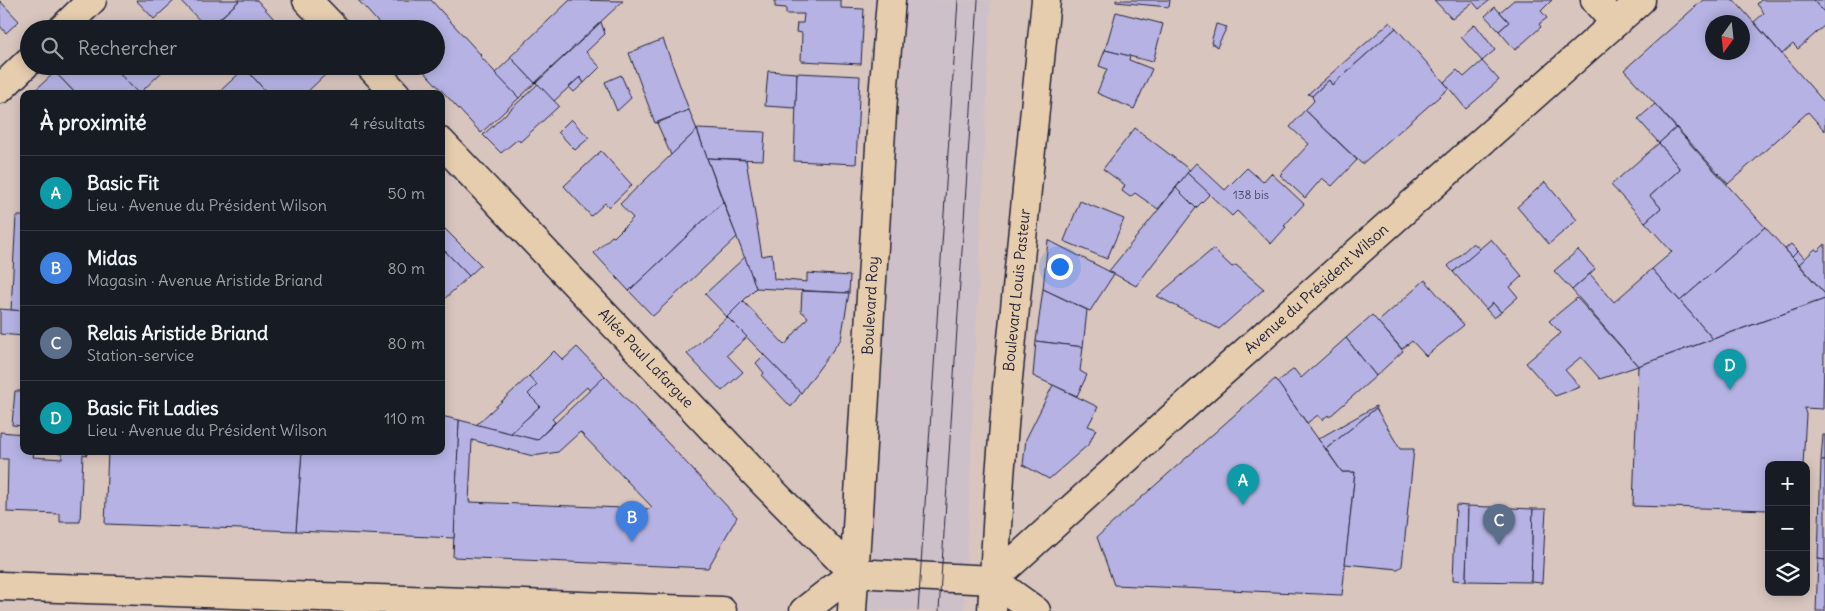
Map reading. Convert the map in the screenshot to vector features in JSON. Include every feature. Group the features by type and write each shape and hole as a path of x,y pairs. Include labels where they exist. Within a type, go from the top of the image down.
{"street":[{"path":"71,20 92,0"},
{"path":"307,0 326,20"},
{"name":"Boulevard Roy","path":"852,611 891,0"},
{"name":"Boulevard Louis Pasteur","path":"992,611 1007,388 1046,0"},
{"path":"1594,0 1615,24"},
{"name":"Avenue du Président Wilson","path":"993,580 1197,395 1641,0"},
{"path":"0,88 20,69"},
{"path":"378,75 392,90"},
{"name":"Allée Paul Lafargue","path":"445,146 764,483 853,573"},
{"path":"804,611 853,573 993,580 1036,611"},
{"path":"0,586 722,611"}],"shaded area":[{"path":"876,0 991,0 964,611 848,611"}],"building":[{"path":"136,0 175,0 154,19"},
{"path":"180,0 240,0 218,20 199,20"},
{"path":"240,0 257,0 275,20 219,20"},
{"path":"358,0 431,0 519,98 481,133 445,94 445,90 441,90 427,75 445,75 445,20 376,20"},
{"path":"570,0 623,1 535,83 510,57"},
{"path":"775,0 841,0 841,8 864,9 861,64 801,61 802,33 796,32 797,23 803,23 804,14 786,14 786,8 775,7"},
{"path":"1116,0 1170,0 1169,7 1116,2"},
{"path":"1434,0 1490,0 1479,9 1473,2 1452,19"},
{"path":"1514,0 1552,0 1541,11 1547,18 1539,24 1541,27 1515,50 1499,31 1509,22 1500,12"},
{"path":"1703,0 1734,0 1747,15 1705,15 1705,60 1750,60 1750,18 1825,103 1825,131 1808,112 1728,184 1624,70"},
{"path":"1761,0 1813,0 1825,13 1825,25 1798,49 1793,44 1782,54 1754,22 1764,13 1757,4"},
{"path":"1813,0 1825,0 1825,13"},
{"path":"0,1 19,21 6,33 0,26"},
{"path":"1495,7 1509,22 1499,31 1485,16"},
{"path":"1116,12 1163,24 1153,62 1105,50"},
{"path":"601,22 605,34 586,52 600,67 584,83 580,77 554,101 536,83"},
{"path":"1390,22 1396,28 1332,85 1329,80 1312,96 1308,94"},
{"path":"1216,24 1227,27 1217,47 1211,43"},
{"path":"1475,24 1495,50 1482,61 1461,37"},
{"path":"1396,28 1449,88 1362,164 1305,110 1314,101 1312,96 1329,80 1332,85"},
{"path":"663,39 689,110 655,123 629,53"},
{"path":"1105,50 1130,56 1129,60 1152,69 1134,109 1097,93 1107,69 1099,66"},
{"path":"511,58 535,83 519,98 495,73"},
{"path":"1482,61 1499,80 1466,109 1444,82 1457,70 1464,77"},
{"path":"768,71 797,73 796,108 765,106"},
{"path":"797,73 860,76 856,164 794,161"},
{"path":"52,75 58,75 72,90 35,90"},
{"path":"58,75 121,75 135,90 72,90"},
{"path":"121,75 159,75 143,90 135,90"},
{"path":"237,75 251,75 264,90 221,90"},
{"path":"251,75 325,75 309,90 264,90"},
{"path":"621,75 631,98 617,111 605,82"},
{"path":"580,77 584,83 574,92 569,87"},
{"path":"538,84 559,106 520,142 518,139 501,153 483,135"},
{"path":"1655,104 1676,128 1659,143 1638,119"},
{"path":"689,110 697,130 671,155 657,123"},
{"path":"1305,110 1357,160 1332,186 1322,178 1305,198 1280,175 1309,144 1290,127"},
{"path":"571,119 589,138 575,150 558,132"},
{"path":"1135,128 1190,170 1158,209 1135,193 1130,197 1122,191 1125,185 1103,169"},
{"path":"1676,128 1765,227 1680,301 1652,269 1672,252 1645,222 1661,208 1650,196 1680,169 1659,143"},
{"path":"697,129 765,132 763,160 707,158"},
{"path":"697,130 723,202 629,291 594,253 633,218 620,204"},
{"path":"1659,143 1680,169 1650,196 1661,208 1645,222 1611,185"},
{"path":"601,151 632,185 609,207 605,203 591,216 564,186"},
{"path":"707,158 746,160 762,256 772,254 774,279 807,282 807,273 850,276 849,293 756,288"},
{"path":"1196,163 1225,190 1247,168 1263,182 1271,173 1304,204 1271,244 1237,211 1232,216 1187,173"},
{"path":"1187,173 1210,194 1196,208 1176,188"},
{"path":"1545,182 1577,220 1549,244 1517,207"},
{"path":"1176,188 1196,208 1136,286 1109,271"},
{"path":"1080,201 1124,219 1107,259 1064,241"},
{"path":"723,202 737,237 653,316 629,291"},
{"path":"16,216 20,216 20,311 11,310"},
{"path":"1765,227 1825,294 1825,299 1713,339 1680,301"},
{"path":"445,229 481,265 469,276 445,251"},
{"path":"1491,239 1522,276 1510,287 1518,297 1501,312 1493,303 1486,309 1453,272"},
{"path":"1048,240 1114,274 1090,311 1043,289"},
{"path":"1473,243 1480,249 1453,272 1448,266"},
{"path":"1791,244 1798,251 1792,257 1785,249"},
{"path":"1825,244 1825,294 1799,264 1815,249 1818,251"},
{"path":"1213,249 1232,267 1236,265 1264,289 1219,329 1157,296"},
{"path":"1578,250 1595,269 1572,290 1554,271"},
{"path":"445,251 469,276 445,298"},
{"path":"1798,251 1805,259 1799,264 1792,257"},
{"path":"745,257 756,288 727,317 705,294"},
{"path":"1652,269 1713,339 1638,366 1572,290 1590,274 1614,302"},
{"path":"1425,280 1464,325 1426,356 1412,341 1402,349 1378,322"},
{"path":"1043,289 1087,310 1083,347 1036,341"},
{"path":"802,291 849,293 841,339 801,393 727,317 743,301 785,345 808,317 801,311"},
{"path":"1577,298 1638,366 1600,379 1581,357 1565,370 1580,387 1555,396 1526,363 1561,333 1549,321"},
{"path":"1825,299 1823,409 1804,408 1806,414 1803,461 1765,461 1765,510 1633,506 1638,366"},
{"path":"1493,303 1501,312 1494,318 1486,309"},
{"path":"0,309 20,311 20,336 0,334"},
{"path":"1372,315 1403,351 1376,376 1346,338"},
{"path":"727,317 747,337 727,355 743,372 722,391 687,354"},
{"path":"1346,338 1376,376 1329,417 1328,415 1322,420 1318,415 1307,423 1277,382 1294,369 1301,378"},
{"path":"1036,341 1083,347 1080,371 1087,375 1077,396 1033,376"},
{"path":"577,347 605,376 590,391 587,387 552,419 555,422 537,440 510,434 540,406 528,394 537,385 529,376 554,351 563,360"},
{"path":"764,355 801,393 791,407 762,376 764,373 756,363"},
{"path":"529,376 537,385 528,394 540,406 510,434 476,425"},
{"path":"605,376 737,517 708,568 453,557 459,420 537,440","holes":["580,432 652,507 649,509 469,502 472,440 533,456 558,452"]},
{"path":"1275,379 1342,472 1355,472 1342,595 1114,585 1097,537"},
{"path":"1053,385 1098,407 1088,426 1096,429 1089,444 1049,479 1023,465 1026,439"},
{"path":"15,391 20,391 20,426 12,425"},
{"path":"1376,406 1376,408 1326,449 1318,439"},
{"path":"1376,408 1400,449 1414,449 1402,566 1398,569 1345,564 1355,472 1342,472 1326,449"},
{"path":"445,417 459,420 454,538 296,531 302,455 445,455"},
{"path":"0,432 20,434 20,455 62,459 62,455 83,455 80,522 60,522 60,514 7,512 8,459 0,459"},
{"path":"1823,435 1825,435 1825,461 1821,461"},
{"path":"108,455 302,455 296,531 105,524"},
{"path":"1821,461 1825,461 1825,560 1818,559"},
{"path":"1456,505 1468,506 1466,581 1453,580"},
{"path":"1468,506 1533,509 1531,582 1466,581"},
{"path":"1533,509 1546,509 1542,583 1531,582"},
{"path":"1818,559 1825,560 1825,611 1816,611"}],"tram line":[{"path":"918,611 958,0"},
{"path":"939,611 978,0"}],"place":[{"name":"Basic Fit Ladies","path":"1730,390"},
{"name":"Basic Fit","path":"1243,505"},
{"name":"Midas","path":"632,542"},
{"name":"Relais Aristide Briand","path":"1499,545"}]}
